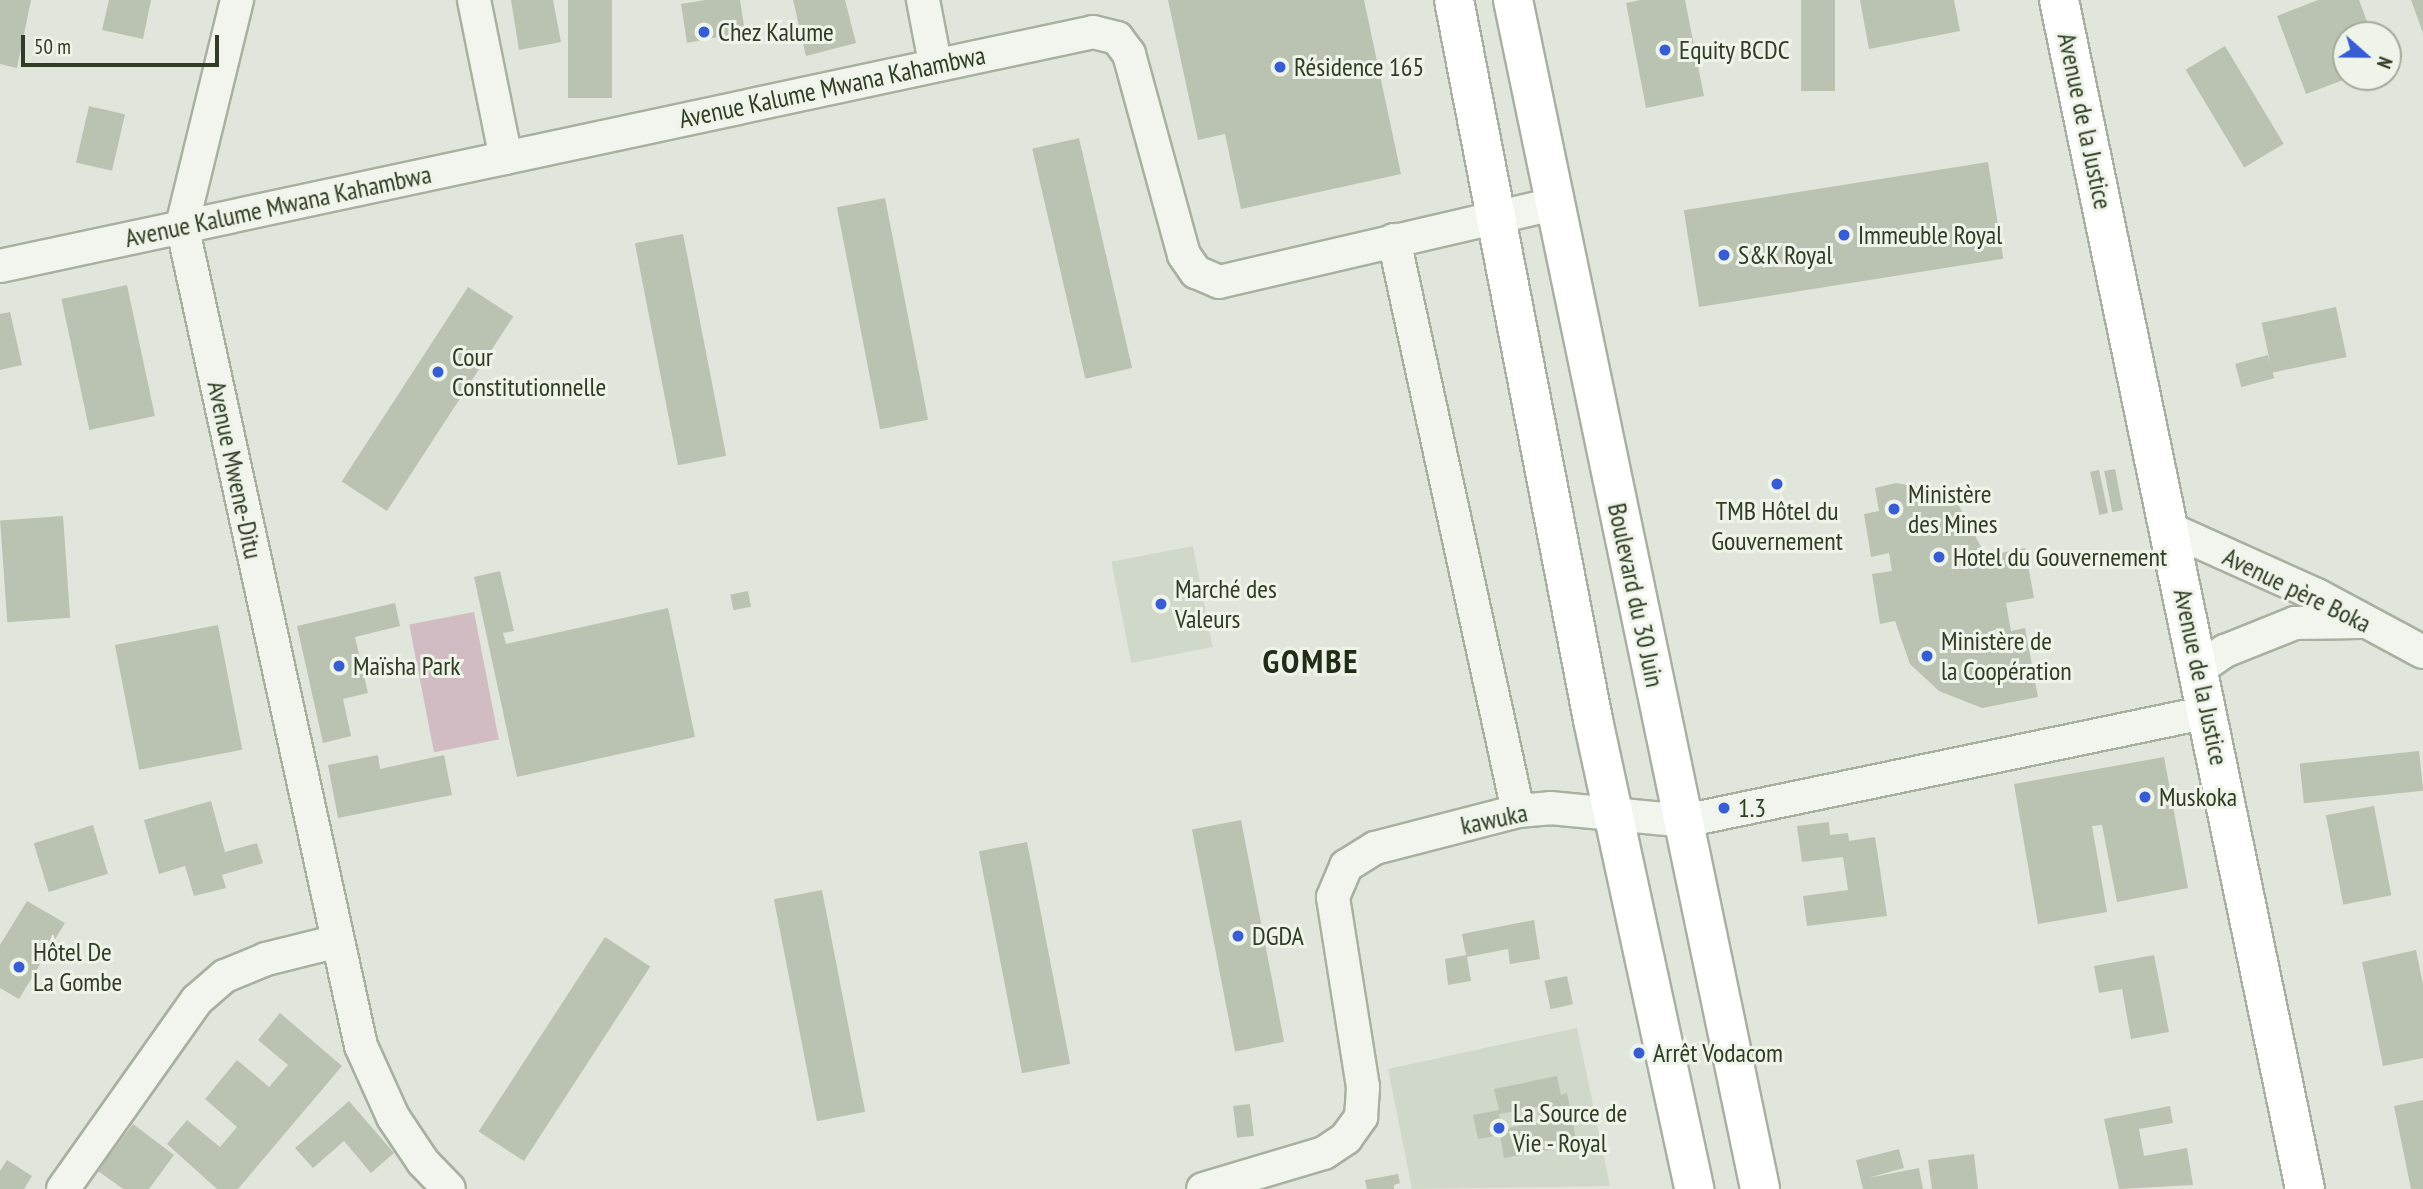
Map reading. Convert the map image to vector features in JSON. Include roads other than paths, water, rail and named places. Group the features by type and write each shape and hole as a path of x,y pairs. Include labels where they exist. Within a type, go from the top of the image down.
{"main road":[{"path":"1454,0 1615,818 1694,1189"},
{"name":"Boulevard du 30 Juin","path":"1513,0 1760,1189"},
{"name":"Avenue de la Justice","path":"2059,0 2305,1189"}],"street":[{"name":"Avenue Mwene-Ditu","path":"237,0 182,225 361,1046 393,1117 423,1162 449,1189"},
{"path":"474,0 506,158"},
{"path":"923,0 935,63"},
{"name":"Avenue Kalume Mwana Kahambwa","path":"0,267 182,225 506,158 935,63 1093,32 1116,38 1129,54 1184,255 1196,272 1219,282 1554,204"},
{"path":"1394,240 1518,811"},
{"name":"Avenue père Boka","path":"2170,529 2317,595 2362,622 2423,652"},
{"path":"2199,668 2225,651 2295,624 2362,622"},
{"name":"kawuka","path":"1203,1189 1324,1153 1346,1138 1361,1117 1363,1087 1333,897 1346,866 1375,848 1518,811 1550,808 1615,818 1684,821 2208,712"},
{"path":"63,1189 197,1000 225,976 256,963 338,941"}],"place":[{"name":"Chez Kalume","path":"704,32"},
{"name":"Equity BCDC","path":"1665,50"},
{"name":"Résidence 165","path":"1280,67"},
{"name":"Immeuble Royal","path":"1844,235"},
{"name":"S&K Royal","path":"1724,255"},
{"name":"Cour Constitutionnelle","path":"438,372"},
{"name":"TMB Hôtel du Gouvernement","path":"1777,484"},
{"name":"Ministère des Mines","path":"1894,509"},
{"name":"Hotel du Gouvernement","path":"1939,557"},
{"name":"Marché des Valeurs","path":"1161,604"},
{"name":"Ministère de la Coopération","path":"1927,656"},
{"name":"Maïsha Park","path":"339,666"},
{"name":"Muskoka","path":"2145,797"},
{"name":"1.3","path":"1724,808"},
{"name":"DGDA","path":"1238,936"},
{"name":"Hôtel De La Gombe","path":"19,967"},
{"name":"Arrêt Vodacom","path":"1639,1053"},
{"name":"La Source de Vie - Royal","path":"1499,1128"}],"district":[{"name":"GOMBE","path":"1311,661"}]}
